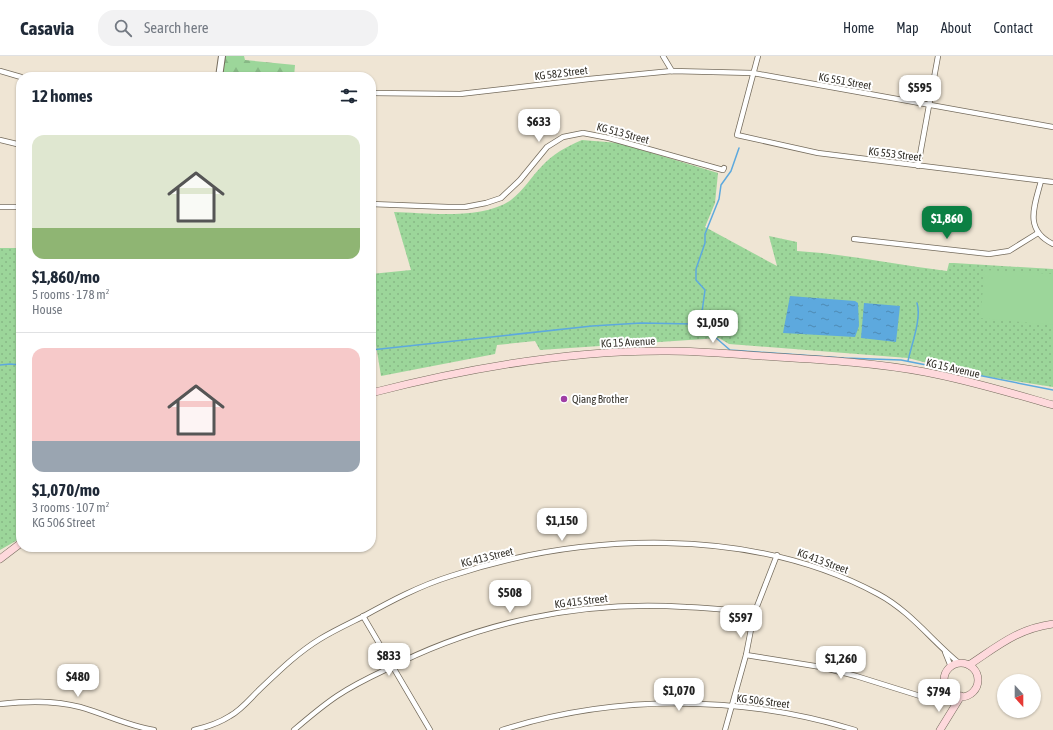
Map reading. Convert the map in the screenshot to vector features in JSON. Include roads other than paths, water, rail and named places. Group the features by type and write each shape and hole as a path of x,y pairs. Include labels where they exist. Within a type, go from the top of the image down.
{"main road":[{"name":"KG 15 Avenue","path":"376,392 439,376 486,367 620,352 670,351 850,361 902,368 979,385 1053,405"},
{"path":"0,559 16,548"},
{"path":"969,665 1014,635 1030,629 1053,624"},
{"path":"952,693 961,696 968,695 975,689 978,681 976,671 982,656"},
{"path":"954,706 952,693 945,682 946,674 951,667 959,663 969,665 976,671"},
{"path":"940,730 961,696"}],"street":[{"path":"220,72 222,56"},
{"path":"663,56 672,71"},
{"path":"753,73 758,56"},
{"path":"918,166 938,56"},
{"path":"0,71 16,76"},
{"name":"KG 582 Street","path":"376,93 460,94 672,71 753,73"},
{"name":"KG 551 Street","path":"753,73 929,106 1053,127"},
{"name":"KG 553 Street","path":"753,73 737,135 818,153 1053,182"},
{"name":"KG 513 Street","path":"376,204 448,208 465,207 486,203 501,198 520,180 547,147 563,138 583,133 609,138 723,170 724,168"},
{"path":"0,140 16,144"},
{"path":"1041,181 1034,209 1033,223 1043,239 1053,244"},
{"path":"0,207 16,207"},
{"path":"854,239 989,254 1009,251 1038,233"},
{"name":"KG 413 Street","path":"194,730 217,723 233,714 293,658 319,639 403,594 451,576 499,563 582,547 633,543 700,545 777,555 835,574 881,595 925,630 959,663"},
{"path":"725,730 746,655 754,614 777,555"},
{"name":"KG 415 Street","path":"294,730 337,696 392,666 453,640 491,627 543,615 606,607 653,605 734,609 754,614"},
{"path":"364,616 430,730"},
{"name":"KG 413 Street","path":"944,650 951,667"},
{"path":"746,655 820,667 856,676 936,701"},
{"path":"0,704 34,700 56,702 80,707 113,719 154,730"},
{"name":"KG 506 Street","path":"502,730 564,714 660,702 731,706 797,714 855,730"}],"water":[{"path":"790,296 855,301 858,303 859,326 855,337 783,333"},
{"path":"864,303 900,306 896,342 861,338"}],"waterway":[{"path":"700,327 705,290 696,280 696,269 705,243 705,234 719,199 721,185 731,171 739,148"},
{"path":"908,361 916,332 918,316 917,303"},
{"path":"376,349 592,326 641,323 694,324 708,331 730,350 844,358 901,360 1053,390"},
{"path":"0,365 16,365"}],"place":[{"name":"Qiang Brother","path":"564,399"}]}
